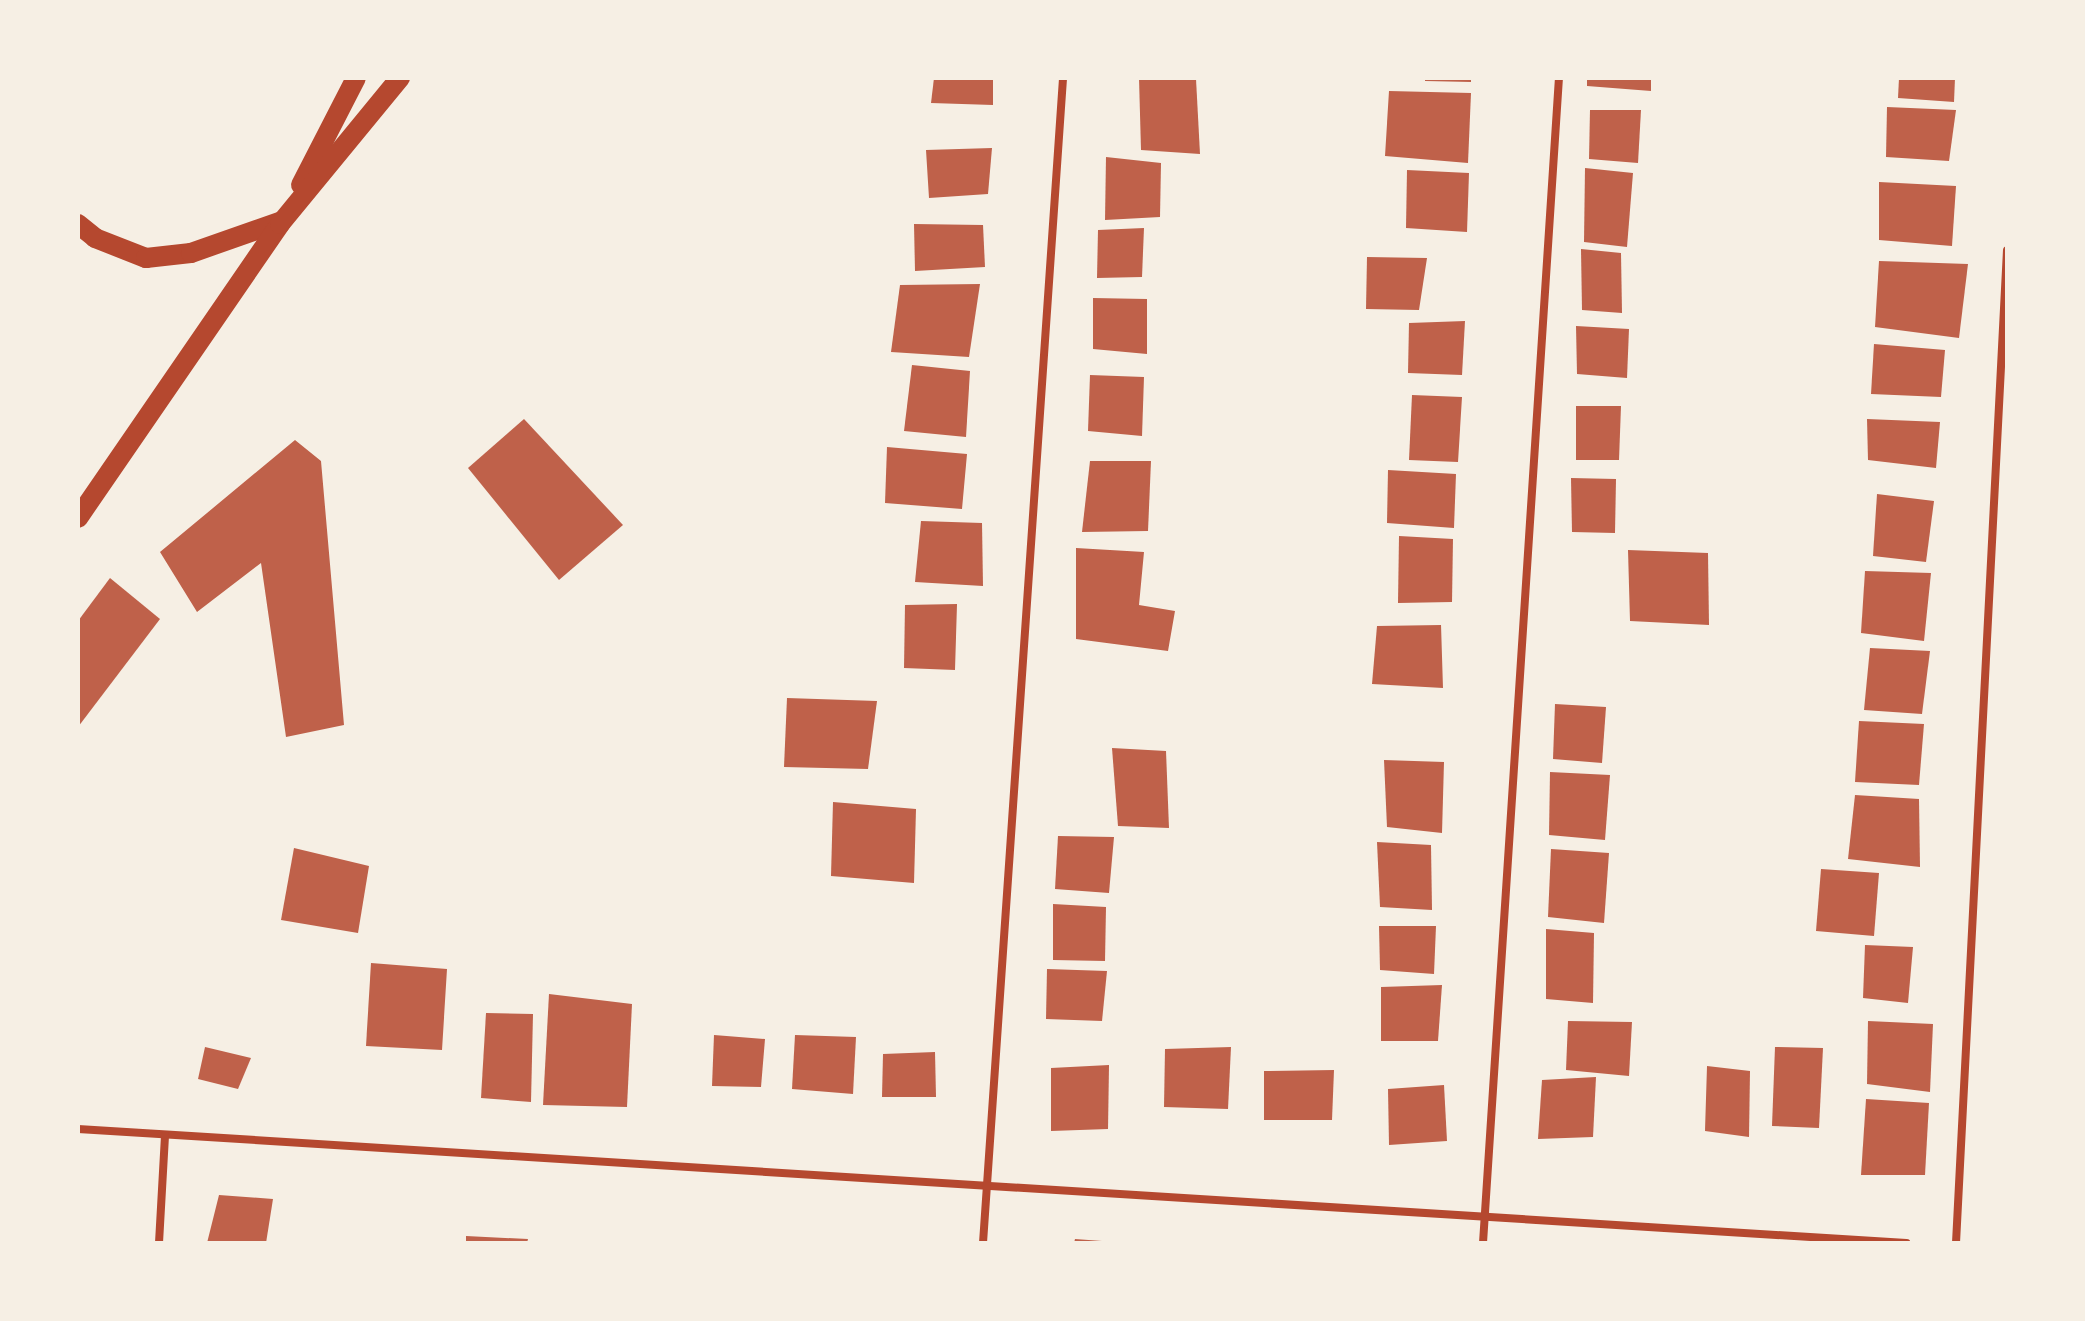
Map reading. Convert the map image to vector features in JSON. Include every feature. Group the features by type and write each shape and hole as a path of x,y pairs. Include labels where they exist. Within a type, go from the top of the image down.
{"main road":[{"path":"78,224 95,238 146,258 191,253 280,224 356,78"},
{"path":"78,518 280,224 400,78"}],"street":[{"path":"983,1243 1063,78"},
{"path":"1483,1243 1559,78"},
{"path":"1956,1243 2007,250"},
{"path":"78,1129 987,1189 1906,1243"},
{"path":"159,1243 165,1135"}],"building":[{"path":"934,78 993,78 993,105 931,103"},
{"path":"1139,78 1196,79 1200,154 1141,150"},
{"path":"1425,78 1471,78 1471,82 1425,81"},
{"path":"1587,78 1651,78 1651,91 1587,86"},
{"path":"1899,78 1955,78 1954,102 1898,98"},
{"path":"1389,91 1471,93 1468,163 1385,156"},
{"path":"1887,107 1956,110 1949,161 1886,157"},
{"path":"1590,110 1641,110 1638,163 1589,159"},
{"path":"992,148 988,194 929,198 926,150"},
{"path":"1106,157 1161,163 1160,217 1105,220"},
{"path":"1585,168 1633,173 1627,247 1584,242"},
{"path":"1407,170 1469,173 1467,232 1406,228"},
{"path":"1879,182 1956,186 1952,246 1879,240"},
{"path":"914,224 983,225 985,267 915,271"},
{"path":"1144,228 1142,277 1097,278 1098,230"},
{"path":"1581,249 1621,253 1622,313 1582,310"},
{"path":"1367,257 1427,258 1419,310 1366,309"},
{"path":"1879,261 1968,264 1959,338 1875,327"},
{"path":"980,284 969,357 891,352 900,285"},
{"path":"1093,298 1147,299 1147,354 1093,349"},
{"path":"1465,321 1462,375 1408,373 1409,323"},
{"path":"1576,326 1629,329 1627,378 1577,374"},
{"path":"1874,344 1945,350 1941,397 1871,394"},
{"path":"912,365 970,371 966,437 904,431"},
{"path":"1090,375 1144,377 1142,436 1088,431"},
{"path":"1412,395 1462,397 1458,462 1409,460"},
{"path":"1576,406 1621,406 1619,460 1576,460"},
{"path":"524,419 623,525 559,580 468,468"},
{"path":"1867,419 1940,422 1936,468 1868,460"},
{"path":"295,440 321,461 344,725 286,737 261,563 197,612 160,552"},
{"path":"887,447 967,454 962,509 885,503"},
{"path":"1090,461 1151,461 1148,531 1082,532"},
{"path":"1388,470 1456,474 1454,528 1387,523"},
{"path":"1571,478 1616,479 1615,533 1572,532"},
{"path":"1877,494 1934,501 1926,562 1873,556"},
{"path":"921,521 982,523 983,586 915,582"},
{"path":"1399,536 1453,539 1452,602 1398,603"},
{"path":"1076,548 1144,552 1139,605 1175,611 1168,651 1076,639"},
{"path":"1628,550 1708,553 1709,625 1630,621"},
{"path":"1865,571 1931,573 1924,641 1861,633"},
{"path":"110,578 160,619 78,727 78,621"},
{"path":"957,604 955,670 904,668 905,605"},
{"path":"1441,625 1443,688 1372,684 1377,626"},
{"path":"1870,648 1930,651 1922,714 1864,710"},
{"path":"787,698 877,701 868,769 784,767"},
{"path":"1555,704 1606,707 1602,763 1553,759"},
{"path":"1859,721 1924,724 1919,785 1855,782"},
{"path":"1112,748 1166,751 1169,828 1118,826"},
{"path":"1384,760 1444,762 1442,833 1387,827"},
{"path":"1550,772 1610,775 1605,840 1549,835"},
{"path":"1855,795 1919,799 1920,867 1848,859"},
{"path":"833,802 916,809 914,883 831,876"},
{"path":"1058,836 1114,837 1109,893 1055,889"},
{"path":"1377,842 1431,845 1432,910 1380,907"},
{"path":"294,848 369,866 358,933 281,920"},
{"path":"1551,849 1609,853 1604,923 1548,917"},
{"path":"1821,869 1879,873 1874,936 1816,931"},
{"path":"1053,904 1106,907 1105,961 1053,960"},
{"path":"1379,926 1436,926 1434,974 1380,970"},
{"path":"1546,929 1594,933 1593,1003 1546,999"},
{"path":"1865,945 1913,947 1908,1003 1863,998"},
{"path":"371,963 447,969 442,1050 366,1046"},
{"path":"1047,969 1107,971 1102,1021 1046,1019"},
{"path":"1442,985 1438,1041 1381,1041 1381,987"},
{"path":"549,994 632,1004 627,1107 543,1105"},
{"path":"486,1013 533,1014 531,1102 481,1098"},
{"path":"1568,1021 1632,1022 1629,1076 1566,1070"},
{"path":"1868,1021 1933,1024 1930,1092 1867,1084"},
{"path":"714,1035 765,1039 761,1087 712,1086"},
{"path":"795,1035 856,1037 853,1094 792,1089"},
{"path":"205,1047 251,1058 238,1089 198,1079"},
{"path":"1231,1047 1228,1109 1164,1107 1165,1049"},
{"path":"1775,1047 1823,1048 1819,1128 1772,1126"},
{"path":"935,1052 936,1097 882,1097 883,1054"},
{"path":"1109,1065 1108,1129 1051,1131 1051,1068"},
{"path":"1707,1066 1750,1071 1749,1137 1705,1131"},
{"path":"1334,1070 1332,1120 1264,1120 1264,1071"},
{"path":"1596,1077 1593,1137 1538,1139 1542,1080"},
{"path":"1444,1085 1447,1141 1389,1145 1388,1089"},
{"path":"1866,1099 1929,1103 1925,1175 1861,1175"},
{"path":"219,1195 273,1199 266,1243 207,1243"},
{"path":"466,1236 528,1239 527,1243 466,1243"},
{"path":"1075,1239 1102,1241 1102,1243 1074,1243"}]}
